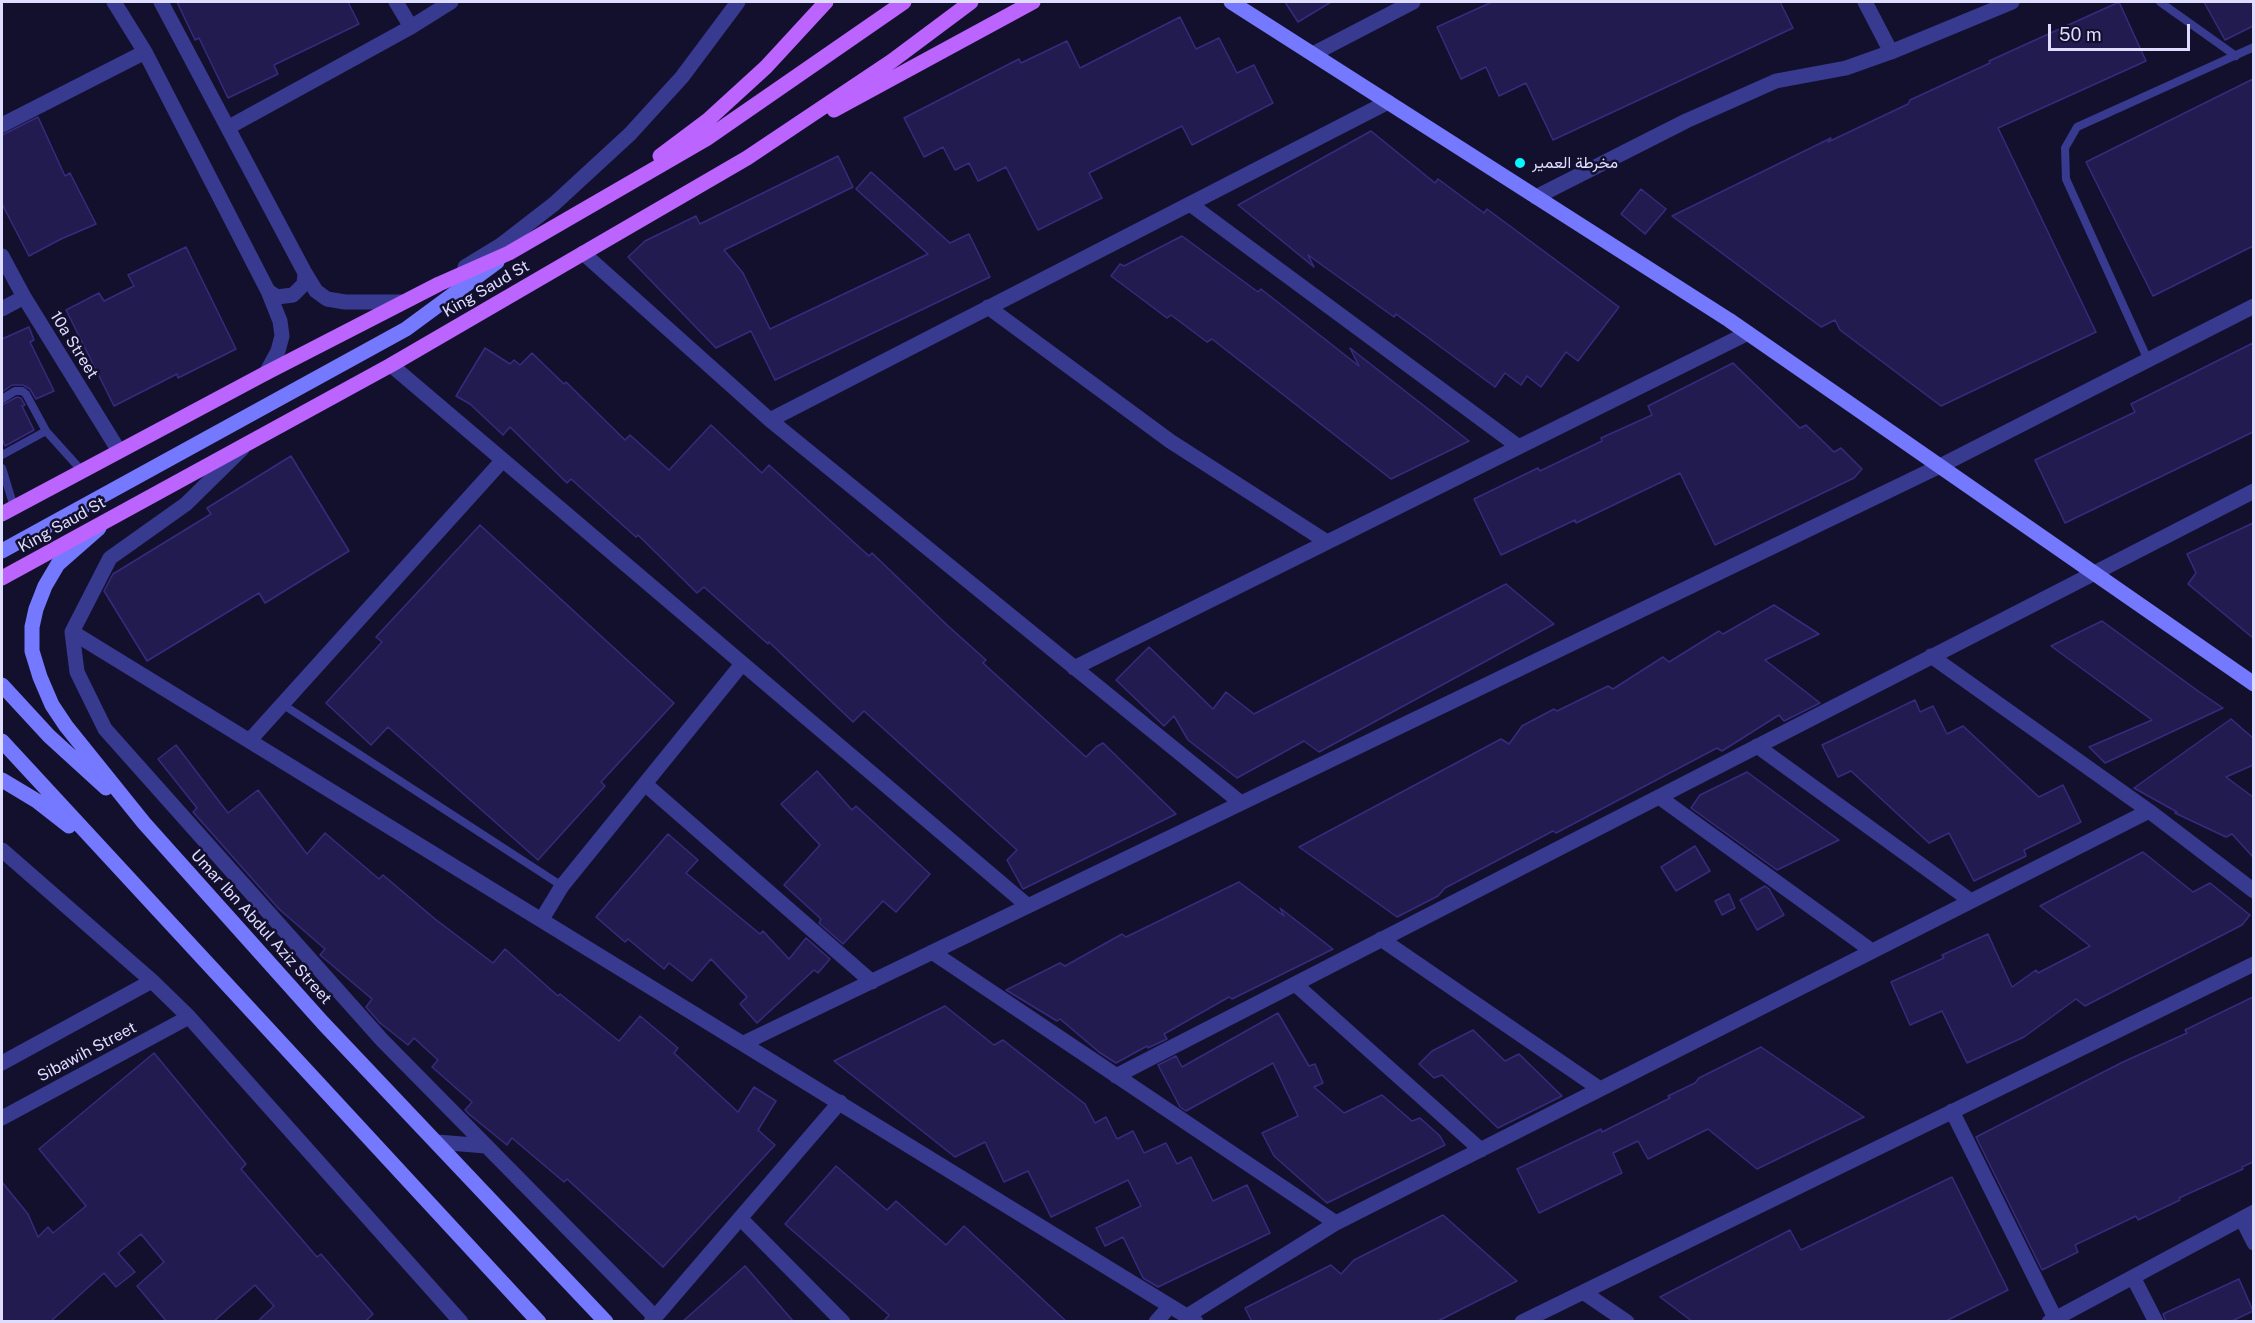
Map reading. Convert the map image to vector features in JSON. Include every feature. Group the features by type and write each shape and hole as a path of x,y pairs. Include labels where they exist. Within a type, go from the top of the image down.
{"main road":[{"path":"581,210 646,167 708,120 766,67 826,2"},
{"name":"King Saud St","path":"8,511 403,302 509,253 706,139 904,2"},
{"name":"King Saud St","path":"2,578 391,365 747,158 892,61 971,2"},
{"path":"747,158 1034,2"},
{"path":"1231,2 1748,333 2253,684"},
{"path":"2,551 406,329 509,253"},
{"name":"Umar Ibn Abdul Aziz Street","path":"110,519 58,564 45,586 32,627 32,651 52,705 66,726 144,823 323,1023 606,1322"},
{"path":"2,685 49,736 144,823"},
{"path":"2,741 539,1322"},
{"path":"2,780 37,801 107,856"}],"street":[{"path":"114,2 145,52 268,291 280,321 282,336 278,351 266,373"},
{"path":"161,2 316,291 327,299 345,302 403,302"},
{"path":"396,2 411,27"},
{"path":"229,127 445,8 451,2"},
{"path":"439,284 501,244 554,204 630,134 682,77 738,2"},
{"path":"1313,54 1413,2"},
{"path":"1865,2 1891,52"},
{"path":"1536,197 1686,121 1776,81 1846,68 2012,2"},
{"path":"2,125 145,52"},
{"path":"770,420 1388,102"},
{"path":"1190,204 1519,447"},
{"path":"583,253 770,420 1241,803"},
{"name":"10a Street","path":"2,256 24,297 119,451"},
{"path":"268,291 277,297 293,296 304,284 305,273"},
{"path":"2,309 24,297"},
{"path":"744,1043 1940,466 2253,306"},
{"path":"987,307 1170,441 1327,542"},
{"path":"1074,668 1748,333"},
{"path":"391,365 1028,906"},
{"path":"252,440 186,504 110,558 72,632 77,672 105,729 382,1040 653,1319 840,1102"},
{"path":"250,740 502,461"},
{"path":"1116,1076 2253,491"},
{"path":"72,632 1191,1319 1336,1223 2149,811"},
{"path":"1931,656 2149,811 2253,891"},
{"path":"542,919 562,885 742,664"},
{"path":"1757,746 1971,901"},
{"path":"645,784 872,981"},
{"path":"1659,797 1872,951"},
{"path":"2,850 152,981 189,1017 461,1322"},
{"path":"1381,939 1600,1089"},
{"path":"932,952 1336,1223"},
{"path":"1522,1322 2253,963"},
{"name":"Sibawih Street","path":"2,1063 152,981"},
{"path":"1295,984 1481,1150"},
{"name":"Sibawih Street","path":"2,1118 189,1017"},
{"path":"1952,1111 2052,1320 2248,1215 2253,1243"},
{"path":"437,1142 486,1146"},
{"path":"740,1218 843,1322"},
{"path":"2133,1277 2156,1322"},
{"path":"1583,1292 1627,1322"},
{"path":"1156,1322 1170,1306"}],"lane":[{"path":"2160,2 2236,56"},
{"path":"2148,360 2066,179 2065,148 2077,127 2236,56 2253,46"},
{"path":"2,399 15,391 22,391 26,394 46,431 82,471"},
{"path":"2,455 46,431"},
{"path":"2,468 8,511"},
{"path":"282,704 562,885"}],"building":[{"path":"177,2 348,2 359,24 274,65 278,74 228,98 199,38 195,40"},
{"path":"1285,2 1331,2 1298,22"},
{"path":"1492,2 1780,2 1793,28 1553,140 1526,83 1499,96 1486,67 1461,79 1437,27"},
{"path":"2119,2 2146,61 1998,128 2096,332 1941,406 1840,330 1835,320 1821,327 1672,216 1831,138 1828,142 1908,104 1910,100 1990,63 1989,61"},
{"path":"2204,2 2253,2 2253,26 2225,40"},
{"path":"1180,17 1196,49 1219,38 1237,73 1254,65 1273,103 1192,145 1182,126 1089,173 1102,198 1038,230 1006,167 978,181 969,163 955,170 943,147 924,157 904,118 1019,59 1021,63 1067,41 1080,68"},
{"path":"2253,79 2253,246 2153,296 2086,162"},
{"path":"38,117 65,176 70,173 96,224 29,256 2,204 2,135"},
{"path":"1371,131 1435,183 1438,179 1484,213 1487,209 1619,307 1578,361 1566,352 1541,387 1527,376 1521,385 1505,373 1495,387 1396,314 1394,317 1308,255 1314,267 1238,205"},
{"path":"838,156 853,187 724,250 743,273 770,329 928,254 856,189 871,172 950,243 969,234 990,277 775,380 751,331 716,348 628,257 645,241 696,216 700,224"},
{"path":"1641,189 1666,209 1645,234 1621,214"},
{"path":"1182,236 1258,292 1261,289 1359,366 1350,348 1469,441 1391,479 1212,339 1207,342 1171,315 1167,318 1111,276 1120,264 1124,266"},
{"path":"186,247 236,349 178,378 177,374 114,406 66,310 99,293 104,301 134,286 128,275"},
{"path":"29,327 34,340 30,342 54,391 36,399 30,389 23,385 12,385 2,392 2,339"},
{"path":"2253,343 2253,432 2065,523 2035,460 2135,412 2131,404"},
{"path":"485,348 510,364 514,360 520,365 532,353 564,384 566,382 625,440 630,435 669,470 711,425 762,473 769,465 869,556 872,553 986,660 983,663 1086,757 1103,743 1176,814 1023,889 1007,860 1017,850 864,711 853,722 769,642 768,644 704,587 697,593 638,535 636,537 571,479 567,483 510,427 503,435 470,404 456,396"},
{"path":"1733,363 1800,428 1806,425 1834,452 1841,448 1862,469 1854,478 1715,545 1680,473 1576,523 1575,520 1501,555 1474,499 1538,468 1540,471 1602,441 1601,438 1652,415 1648,406"},
{"path":"17,397 21,398 25,405 22,406 34,430 5,446 2,438 2,405"},
{"path":"291,456 349,551 265,603 259,593 147,661 104,591 113,574 211,514 207,508"},
{"path":"2253,523 2253,638 2188,584 2196,573 2187,554"},
{"path":"480,525 674,703 601,782 605,786 538,860 388,727 371,745 326,703 382,642 376,637"},
{"path":"1506,584 1554,624 1319,752 1304,741 1237,778 1188,740 1174,716 1164,726 1116,680 1149,647 1213,709 1226,692 1254,714"},
{"path":"1774,605 1819,634 1765,660 1820,703 1784,721 1779,715 1722,751 1717,748 1556,833 1553,831 1445,888 1438,896 1397,917 1299,847 1501,739 1509,744 1522,726 1554,709 1557,711 1608,686 1613,689 1663,657 1669,662 1719,631 1723,634"},
{"path":"2102,621 2223,708 2105,763 2089,747 2152,720 2051,646"},
{"path":"1915,700 1920,712 1933,706 1947,734 1963,726 2039,797 2063,785 2081,822 2024,850 2026,856 1974,881 1949,833 1929,843 1851,771 1838,777 1822,745"},
{"path":"2231,719 2253,738 2253,765 2226,777 2253,797 2253,857 2232,834 2226,837 2175,813 2177,812 2134,788"},
{"path":"176,745 228,813 258,790 307,854 325,833 379,879 383,875 435,919 493,963 505,949 558,996 560,994 619,1041 640,1016 678,1048 674,1053 738,1112 754,1087 776,1101 758,1130 775,1145 663,1267 567,1179 564,1182 512,1138 507,1145 470,1115 465,1110 472,1102 432,1067 438,1060 414,1038 408,1045 380,1023 366,1007 372,999 320,955 325,949 279,909 193,812 197,808 158,759"},
{"path":"817,771 852,810 856,806 930,874 896,912 883,901 843,944 819,923 821,919 784,885 820,845 781,804"},
{"path":"1747,772 1839,840 1777,870 1691,808 1700,795"},
{"path":"668,834 698,860 686,873 760,934 763,931 789,959 806,938 830,959 818,973 814,970 757,1023 740,1004 747,997 711,959 692,981 669,963 664,969 628,939 625,942 596,917"},
{"path":"1695,846 1710,871 1676,891 1661,867"},
{"path":"2143,852 2193,892 2210,883 2250,915 2242,925 2085,1006 2076,999 2024,1037 1967,1063 1942,1011 1910,1025 1891,982 1944,958 1942,955 1988,934 2012,987 2036,970 2038,973 2090,946 2040,906"},
{"path":"1239,882 1284,916 1280,908 1333,949 1232,999 1229,997 1164,1034 1167,1039 1148,1048 1147,1046 1116,1063 1099,1052 1060,1019 1057,1021 1006,990 1060,963 1065,966 1122,934 1126,937"},
{"path":"1765,886 1784,915 1757,930 1740,900"},
{"path":"1729,894 1735,908 1722,915 1715,901"},
{"path":"2253,997 2253,1162 2138,1220 2136,1216 2075,1245 2078,1252 2042,1270 1976,1137 2123,1062 2187,1033 2185,1030"},
{"path":"945,1006 994,1045 1003,1040 1085,1104 1095,1123 1106,1117 1117,1139 1133,1131 1144,1153 1166,1143 1177,1164 1191,1157 1213,1201 1247,1185 1270,1233 1158,1287 1143,1278 1123,1237 1105,1246 1096,1228 1141,1206 1128,1180 1051,1217 1028,1171 1004,1182 985,1142 955,1157 834,1061"},
{"path":"1278,1013 1309,1066 1315,1064 1323,1083 1314,1087 1344,1113 1382,1095 1412,1121 1420,1118 1440,1136 1445,1145 1327,1203 1274,1156 1262,1133 1298,1116 1273,1063 1186,1111 1180,1107 1158,1065 1176,1056 1182,1067"},
{"path":"1473,1030 1505,1061 1519,1054 1562,1096 1498,1128 1442,1075 1434,1078 1419,1064 1432,1051"},
{"path":"1761,1047 1864,1117 1757,1169 1708,1129 1648,1159 1638,1141 1613,1153 1622,1173 1539,1213 1517,1169 1601,1129 1602,1132 1670,1098 1668,1096 1695,1083 1699,1078"},
{"path":"154,1053 246,1164 241,1169 317,1257 321,1254 373,1314 365,1322 257,1322 274,1306 255,1285 213,1322 167,1322 137,1286 164,1262 141,1234 118,1253 135,1272 116,1287 104,1273 50,1322 2,1322 2,1182 28,1214 38,1237 48,1227 53,1233 86,1206 39,1149"},
{"path":"836,1166 887,1210 896,1201 946,1245 964,1226 1067,1322 883,1322 889,1315 785,1224"},
{"path":"1952,1177 2008,1290 1944,1322 1693,1322 1660,1297 1790,1230 1801,1250"},
{"path":"1443,1215 1517,1281 1436,1322 1252,1322 1245,1308 1331,1265 1341,1274 1354,1260"},
{"path":"745,1266 794,1322 682,1322"},
{"path":"2239,1279 2253,1311 2230,1322 2166,1322 2163,1314"}],"place":[{"name":"مخرطة العمير","path":"1520,163"}]}
